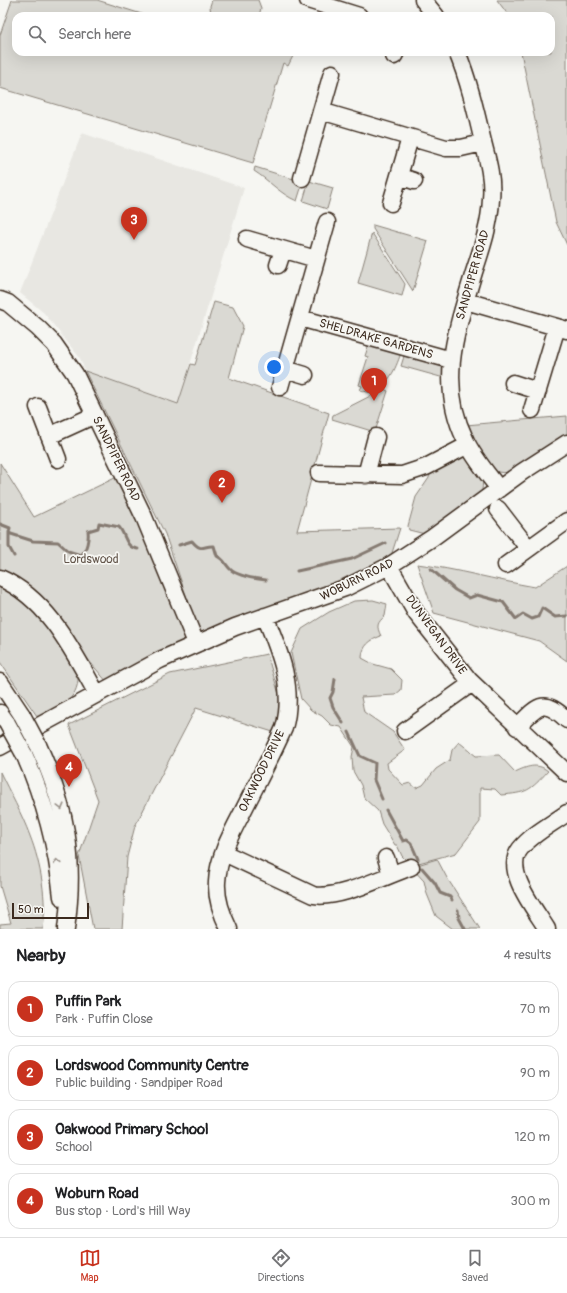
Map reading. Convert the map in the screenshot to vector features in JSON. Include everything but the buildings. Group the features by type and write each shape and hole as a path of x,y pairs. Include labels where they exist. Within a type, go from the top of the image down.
{"street":[{"path":"308,0 346,12"},
{"path":"423,0 433,12"},
{"name":"SANDPIPER ROAD","path":"458,56 474,100 491,179 492,199 482,248 456,333 451,360 450,378 454,410 468,445 499,489"},
{"path":"302,178 332,73"},
{"path":"321,111 410,138 454,149 483,142"},
{"path":"391,202 406,179 410,138"},
{"path":"280,387 327,222"},
{"path":"247,239 316,259"},
{"path":"278,265 283,250"},
{"name":"SANDPIPER ROAD","path":"0,300 8,303 25,316 54,344 76,374 144,517 196,643"},
{"path":"466,301 562,328 532,410"},
{"name":"SHELDRAKE GARDENS","path":"300,318 451,360"},
{"path":"285,370 305,376"},
{"path":"513,383 538,391"},
{"path":"38,407 58,459"},
{"path":"49,436 95,415"},
{"path":"366,474 376,437"},
{"name":"WOBURN ROAD","path":"0,747 160,660 196,643 265,616 344,588 389,566 432,538 499,489 567,443"},
{"path":"319,473 402,475 414,472 468,445"},
{"path":"498,509 528,548"},
{"path":"506,565 567,521"},
{"name":"DUNVEGAN DRIVE","path":"389,566 416,613 472,683 567,773"},
{"path":"4,583 33,601 57,628 97,694"},
{"name":"OAKWOOD DRIVE","path":"225,928 220,908 217,884 224,853 231,835 276,746 288,714 289,697 283,666 265,616"},
{"path":"0,682 22,715 38,745 55,786 66,824 69,842 70,887 65,929"},
{"name":"DUNVEGAN DRIVE","path":"404,731 472,683"},
{"path":"518,727 535,709 546,706 556,710 567,720"},
{"path":"3,718 24,754 50,827 62,896 65,929"},
{"path":"547,929 516,875 516,858 526,843 567,813"},
{"path":"224,853 304,891 321,896 338,894 410,867"},
{"path":"386,858 391,874"}],"shaded area":[{"path":"82,133 244,188 178,404 85,371 80,358 44,313 20,293"}],"green space":[{"path":"12,0 97,0 135,12 12,12 12,56 293,56 288,66 283,63 253,163 0,88 0,35"},
{"path":"212,0 258,0 261,8 260,12 211,12 210,6"},
{"path":"497,0 567,0 567,245 556,222 522,56 555,56 555,12 506,12"},
{"path":"255,167 303,182 297,201 285,195 254,171"},
{"path":"309,181 333,188 327,209 303,201"},
{"path":"373,225 428,241 413,291 373,229"},
{"path":"372,233 405,284 402,296 358,283"},
{"path":"214,302 233,307 243,326 229,378 329,413 297,531 400,528 391,556 328,588 200,636 165,534 85,371 178,404 191,364 195,365"},
{"path":"369,344 401,353 394,371 387,381 371,393 360,390 362,386 359,385 368,357 365,356"},
{"path":"405,353 443,365 444,378 401,366"},
{"path":"384,389 388,391 375,432 332,419 333,415"},
{"path":"567,416 567,435 511,472 507,473 497,472 491,468 479,450 466,425"},
{"path":"464,456 478,467 483,484 480,495 425,534 409,530 408,526 416,497 429,478 430,472"},
{"name":"Lordswood","path":"0,463 34,517 119,476 157,552 187,642 107,682 79,649 0,574"},
{"path":"417,564 535,587 567,566 567,661 539,641 434,613"},
{"path":"0,588 16,595 50,627 78,676 75,692 71,698 60,707 39,719 0,662"},
{"path":"373,600 387,604 385,616 378,625 378,630 381,636 373,639 367,644 363,650 362,658 373,664 391,669 402,680 401,690 395,695 361,697 364,712 393,732 405,750 387,763 388,769 403,785 410,783 416,788 423,785 436,769 450,760 452,750 459,742 476,756 499,755 515,772 532,766 544,768 548,771 537,783 523,792 501,795 495,789 480,788 480,822 456,853 411,865 402,856 397,845 395,845 382,824 378,811 364,798 361,785 353,771 352,757 354,747 341,727 331,725 322,716 311,710 301,699 291,653 302,629 329,612 354,601"},
{"path":"267,654 283,708 273,732 196,708 135,826 127,857 122,929 93,929 79,856 98,800 69,725 170,674"},
{"path":"0,772 34,847 44,894 43,929 0,929 0,924 11,923 0,886"},
{"path":"437,859 447,878 480,929 453,929 436,916 427,894 424,881 411,867"}],"waterway":[{"path":"0,524 10,528 9,532 11,534 33,541 58,542 68,551 81,555 87,544 88,531 98,528 99,523 119,527 128,544 138,549"},
{"path":"9,532 9,547 14,556"},
{"path":"179,545 192,541 200,548 214,546 217,556 237,574 266,580"},
{"path":"297,571 352,559 386,543"},
{"path":"431,569 455,590 469,598 477,595 503,602 516,619 523,614 532,619 538,617 542,608 555,617 567,616"},
{"path":"335,679 333,692 330,698 333,707 343,723"},
{"path":"349,732 360,756 375,763 374,780 382,799"},
{"path":"386,810 403,841 407,840 411,843 418,859"},
{"path":"422,868 435,883 440,893 450,897 452,900"},
{"path":"458,910 459,918 465,929"}],"place":[{"name":"Oakwood Primary School","path":"134,240"},
{"name":"Puffin Park","path":"374,401"},
{"name":"Lordswood Community Centre","path":"222,503"},
{"name":"Woburn Road","path":"69,787"}]}
